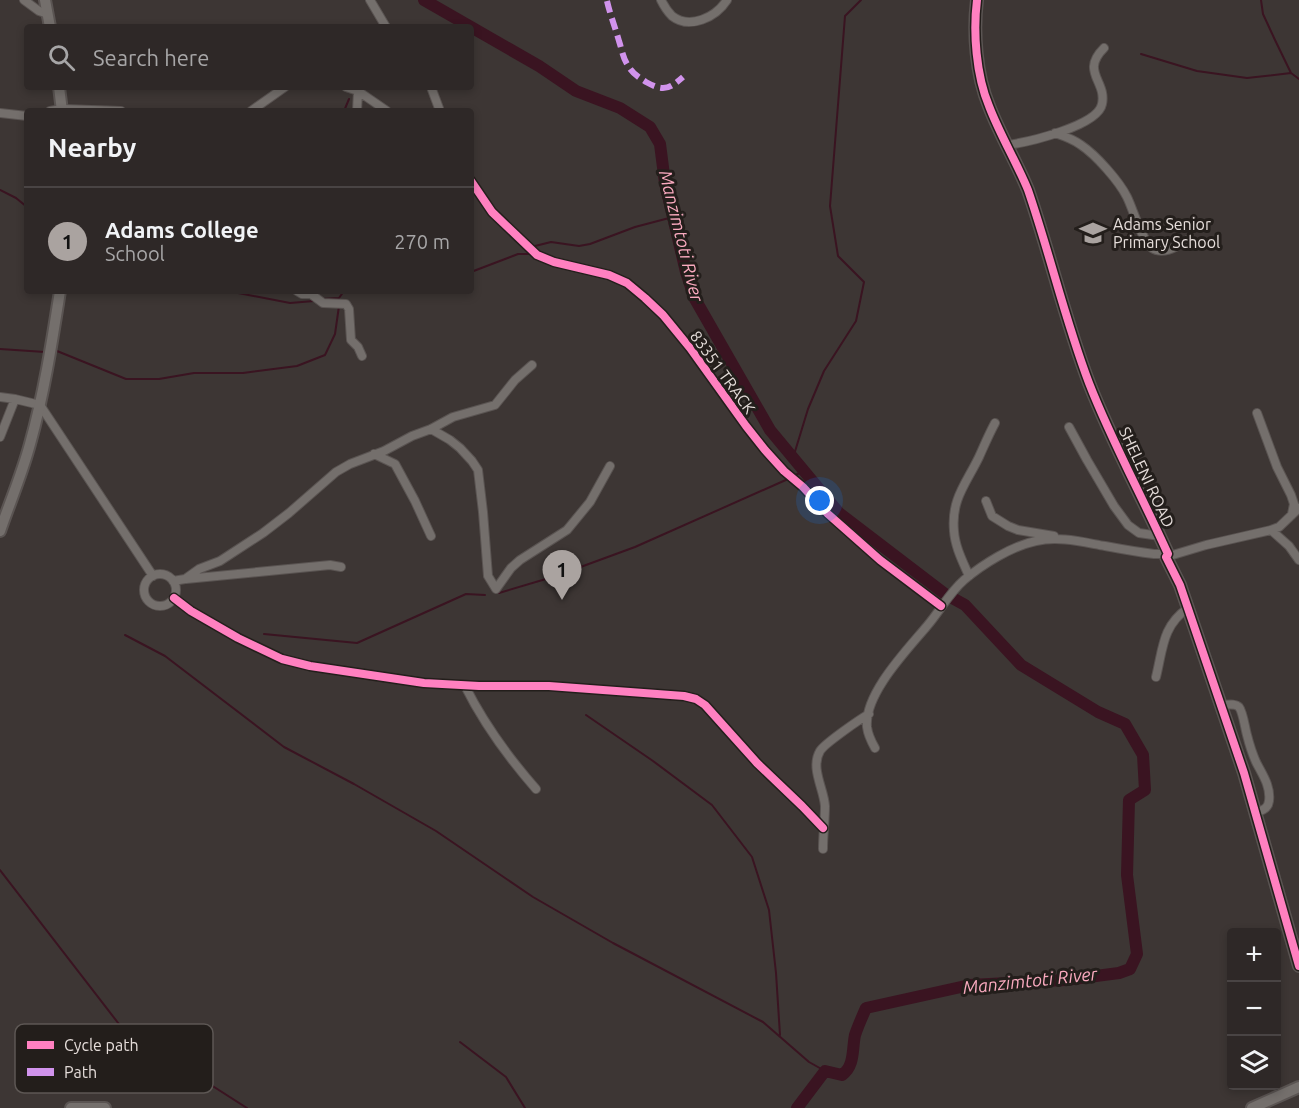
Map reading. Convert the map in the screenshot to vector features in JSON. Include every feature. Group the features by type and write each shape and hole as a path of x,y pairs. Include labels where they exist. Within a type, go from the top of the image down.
{"street":[{"path":"24,0 39,11 48,14"},
{"path":"45,0 50,24"},
{"path":"370,0 383,24"},
{"path":"661,0 666,10 673,16 689,22 713,14 727,0"},
{"name":"SHELENI ROAD","path":"977,0 978,63 988,106 1020,170 1032,201 1067,320 1107,426 1160,536 1180,585 1256,813 1299,966"},
{"path":"1008,145 1028,142 1055,133 1094,116 1100,110 1103,103 1094,68 1095,59 1104,48"},
{"path":"59,90 62,108"},
{"path":"255,108 281,90"},
{"path":"353,90 382,108"},
{"path":"431,90 439,108"},
{"path":"357,108 358,92"},
{"path":"0,113 24,116"},
{"path":"1055,133 1081,145 1119,183 1152,248 1162,251 1169,250 1190,239"},
{"name":"83351 TRACK","path":"474,185 492,212 537,255 554,262 609,275 627,283 645,298 663,315 690,348 746,426 784,471 880,560 943,603"},
{"path":"0,531 25,463 40,405 60,294"},
{"path":"311,294 323,303 346,304 349,309 351,340 358,347 362,356"},
{"path":"185,579 199,569 220,561 263,533 336,472 350,464 453,417 495,405 515,380 532,365"},
{"path":"0,398 40,405 153,576"},
{"path":"0,437 15,399"},
{"path":"1257,413 1277,467 1294,504 1291,515"},
{"path":"969,576 954,533 955,508 963,486 995,423"},
{"path":"1069,427 1114,506 1128,525 1139,533 1160,536"},
{"path":"431,429 460,448 478,470 488,576 496,589 511,568 520,560 567,530 590,502 610,466"},
{"path":"395,445 397,457 395,464"},
{"path":"374,454 395,464 431,536"},
{"path":"986,501 992,516 1013,529 1155,555 1167,555 1271,530 1299,508"},
{"path":"1271,530 1290,546 1299,561"},
{"path":"875,748 868,733 867,724 880,685 955,588 969,576 1021,545 1060,539"},
{"path":"173,581 330,565 341,567"},
{"path":"162,574 173,581 176,589 174,598 167,604 158,605 150,602 145,595 146,582 153,576 162,574"},
{"path":"174,598 212,624 282,659 310,666 424,683 465,686 549,686 684,696 696,699 705,705 757,763 823,828"},
{"path":"1156,677 1165,636 1176,616 1188,608"},
{"path":"465,686 478,712 499,743 536,789"},
{"path":"1221,705 1233,704 1239,707 1255,761 1265,779 1269,803 1265,809 1256,813"},
{"path":"823,849 825,808 817,768 819,754 823,747 869,714"},
{"path":"1252,1108 1299,1087"},
{"path":"71,1108 105,1108"}],"waterway":[{"name":"Manzimtoti River","path":"424,0 466,24"},
{"path":"793,458 808,409 824,371 856,321 864,282 838,256 830,206 845,16 861,0"},
{"path":"1261,0 1263,14 1275,40 1291,73 1299,79"},
{"name":"Manzimtoti River","path":"474,29 539,66 576,91 620,108 650,127 660,144 665,183 686,272 695,299 770,430 839,513 945,594 965,605 1021,665 1098,712 1125,724 1143,755 1145,790 1129,800 1127,875 1137,954 1130,969 1119,973 1065,980 970,985 866,1008 855,1035 849,1067 842,1075 825,1071 797,1108"},
{"path":"1141,54 1197,71 1247,78 1291,73"},
{"path":"345,108 349,99"},
{"path":"0,190 24,205"},
{"path":"535,246 551,242 579,246 590,244 635,227 673,217"},
{"path":"474,271 518,254 531,254"},
{"path":"244,294 290,303 314,301"},
{"path":"322,299 339,298 342,294"},
{"path":"57,351 126,379 159,379 194,373 243,373 297,366 325,355 335,334 339,306"},
{"path":"0,349 45,352"},
{"path":"793,476 804,471"},
{"path":"499,593 556,576 635,547 788,479"},
{"path":"264,634 357,643 466,594 485,595"},
{"path":"125,635 165,656 284,747 436,831 533,897 613,943 763,1022 809,1062 825,1071"},
{"path":"586,715 712,805 752,857 769,910 780,1035"},
{"path":"0,870 119,1024"},
{"path":"460,1042 506,1077 525,1108"},
{"path":"213,1086 247,1108"}],"marked path":[{"path":"607,1 624,58 632,72 646,82 662,88 674,84 683,77"}],"cycle path":[{"path":"977,0 975,26 977,53 985,94 1028,190 1089,383 1180,585 1244,773 1299,966"},
{"path":"474,185 492,212 537,255 554,262 609,275 627,283 645,298 663,315 690,348 746,426 784,471 880,560 941,606"},
{"path":"174,598 191,611 238,638 282,659 310,666 424,683 549,686 684,696 696,699 705,705 757,763 823,828"}],"place":[{"name":"Adams Senior Primary School","path":"1093,233"},
{"name":"Adams College","path":"562,600"}]}
